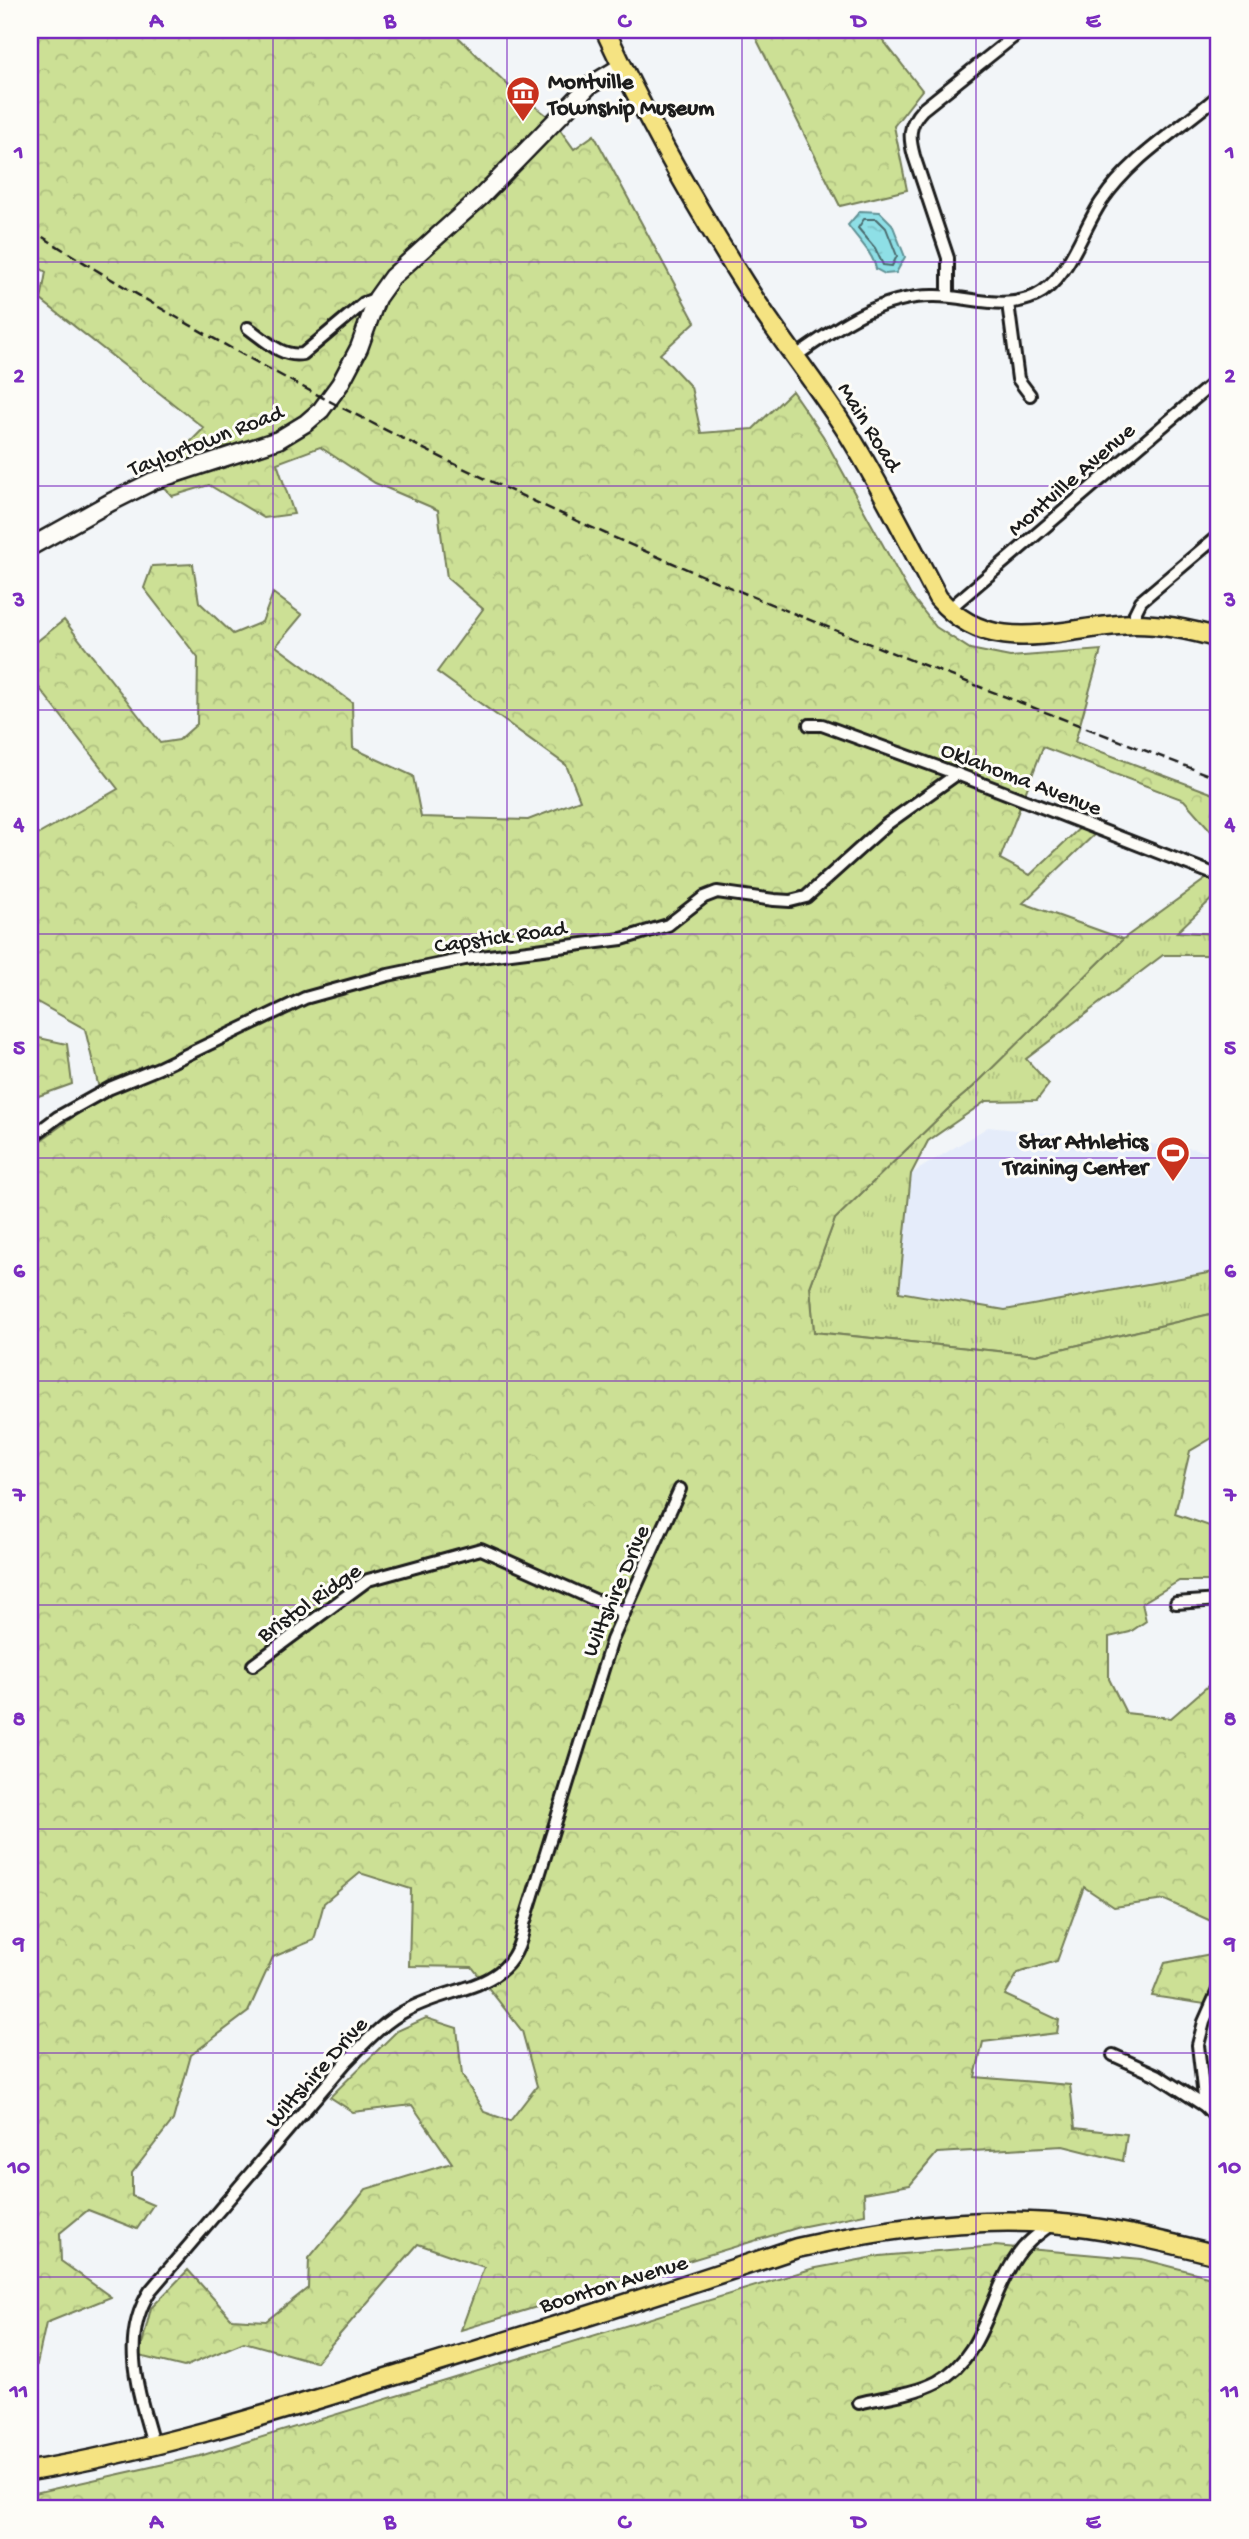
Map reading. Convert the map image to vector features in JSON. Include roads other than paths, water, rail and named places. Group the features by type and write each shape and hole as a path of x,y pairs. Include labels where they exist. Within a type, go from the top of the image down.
{"main road":[{"name":"Main Road","path":"605,30 688,189 746,287 796,356 880,485 938,598 948,610 976,628 1019,636 1055,635 1134,624 1176,627 1219,638"},
{"name":"Boonton Avenue","path":"30,2471 153,2444 387,2378 797,2248 863,2235 1014,2222 1053,2223 1124,2233 1219,2255"}],"street":[{"path":"948,296 947,258 912,148 911,127 922,110 1022,30"},
{"name":"Taylortown Road","path":"30,547 153,481 278,440 306,423 331,397 351,366 377,298 392,277 482,196 577,97 589,86 622,66"},
{"path":"796,356 839,326 881,305 920,297 948,296 989,303 1008,303 1036,296 1052,284 1064,269 1100,203 1125,172 1219,95"},
{"name":"Taylortown Road","path":"248,328 285,354 303,354 364,303 377,298"},
{"path":"1008,303 1018,379 1030,395"},
{"name":"Montville Avenue","path":"948,610 1074,499 1219,378"},
{"path":"1134,624 1135,613 1141,601 1219,535"},
{"name":"Oklahoma Avenue","path":"809,725 822,725 957,774 1219,876"},
{"name":"Capstick Road","path":"30,1138 58,1117 110,1088 159,1068 305,998 388,975 465,959 622,939 668,925 704,897 717,892 782,901 806,897 887,824 957,774"},
{"name":"Wiltshire Drive","path":"153,2444 133,2360 134,2333 143,2302 369,2039 405,2011 429,1999 489,1980 513,1958 522,1937 608,1651 680,1489"},
{"name":"Bristol Ridge","path":"253,1665 368,1580 481,1549 624,1613"},
{"path":"1176,1603 1219,1600"},
{"path":"1205,2106 1198,2045 1204,2022 1219,1988"},
{"path":"1113,2054 1157,2075 1205,2106 1219,2121"},
{"path":"859,2403 923,2388 957,2368 976,2341 1016,2256 1026,2244 1053,2223"}],"water":[{"path":"860,211 880,212 892,224 905,257 896,273 885,274 876,269 868,252 848,225"}],"railway":[{"path":"30,229 160,308 359,417 564,515 726,586 1219,779"}],"place":[{"name":"Montville Township Museum","path":"523,123"},
{"name":"Star Athletics Training Center","path":"1173,1183"}]}
